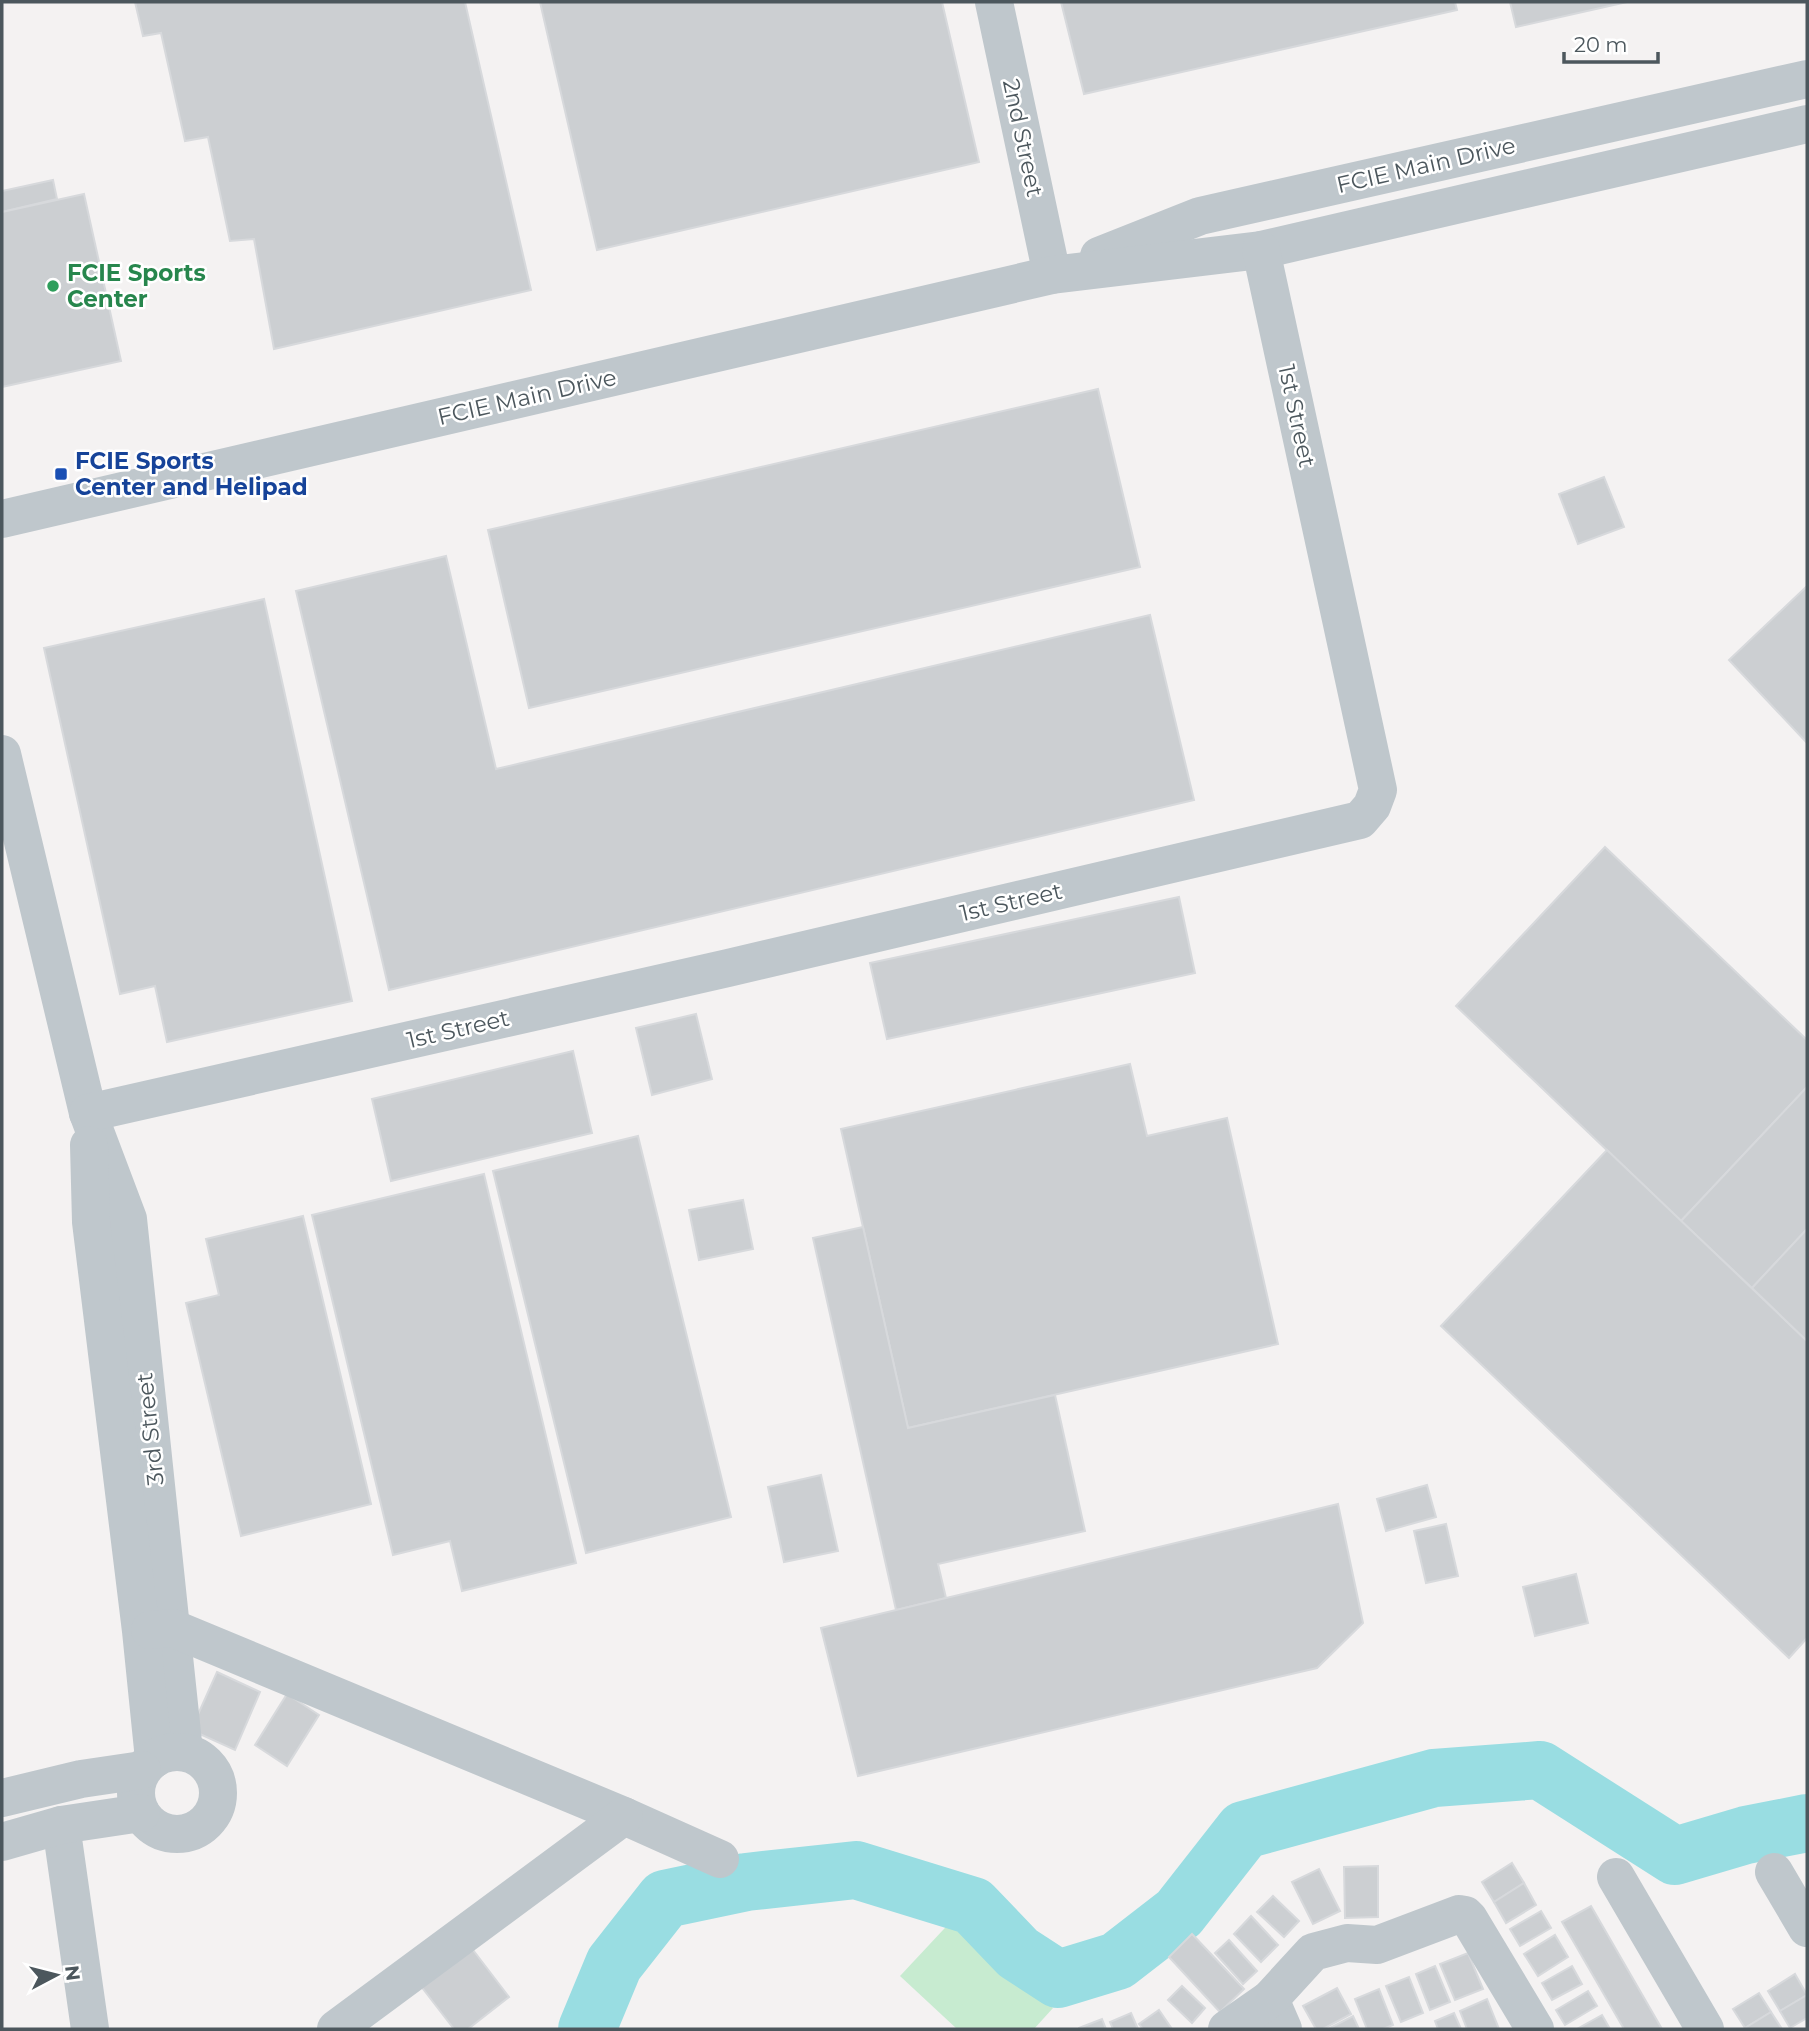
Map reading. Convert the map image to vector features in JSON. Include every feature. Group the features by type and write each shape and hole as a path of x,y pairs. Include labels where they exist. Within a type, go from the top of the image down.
{"street":[{"name":"2nd Street","path":"994,2 1052,275"},
{"name":"FCIE Main Drive","path":"1052,275 1200,216 1807,79"},
{"name":"FCIE Main Drive","path":"2,519 1052,275 1261,250 1807,124"},
{"name":"1st Street","path":"88,1113 715,971 1360,820 1372,806 1378,790 1261,250"},
{"name":"3rd Street","path":"2,754 88,1113 92,1222 156,1630 160,1760"},
{"path":"156,1630 624,1816 720,1859"},
{"path":"2,1798 160,1760 199,1758 211,1769 217,1784 218,1797 215,1810 197,1829 171,1834 148,1823 141,1813 136,1800 136,1784 160,1760"},
{"path":"2,1842 61,1825 141,1813"},
{"path":"336,2029 624,1816"},
{"path":"61,1825 90,2029"},
{"path":"1774,1872 1807,1928"},
{"path":"1616,1877 1705,2029"},
{"path":"1227,2029 1277,2014 1312,1952 1347,1943 1377,1945 1459,1914 1469,1919 1535,2029"}],"green space":[{"path":"957,1915 1053,2008 1034,2029 957,2029 900,1976"}],"building":[{"path":"135,2 465,2 531,290 274,349 254,239 230,241 208,137 185,141 161,33 143,36"},
{"path":"540,2 942,2 979,162 597,250"},
{"path":"1061,2 1455,2 1457,10 1084,94"},
{"path":"1510,2 1627,2 1516,27"},
{"path":"53,180 57,199 2,212 2,191"},
{"name":"FCIE Sports Center","path":"84,194 121,361 2,387 2,212"},
{"path":"1098,389 1140,567 529,708 488,530"},
{"path":"1604,477 1624,527 1578,544 1559,494"},
{"path":"446,556 496,769 1150,615 1194,800 389,990 296,591"},
{"path":"1807,586 1807,743 1729,660"},
{"path":"264,599 352,1001 167,1042 155,986 120,994 44,648"},
{"path":"1605,847 1807,1040 1807,1087 1681,1221 1456,1006"},
{"path":"1179,897 1195,973 887,1039 870,963"},
{"path":"696,1014 712,1079 652,1095 636,1028"},
{"path":"573,1051 592,1133 391,1181 372,1099"},
{"path":"1130,1064 1147,1136 1227,1118 1278,1344 908,1428 841,1129"},
{"path":"1807,1087 1807,1229 1752,1288 1681,1221"},
{"path":"638,1136 731,1517 586,1553 493,1171"},
{"path":"1607,1150 1807,1341 1807,1638 1789,1658 1441,1326"},
{"path":"484,1174 576,1563 462,1591 450,1541 393,1555 312,1215"},
{"path":"743,1200 753,1249 699,1260 689,1210"},
{"path":"303,1216 371,1504 241,1536 186,1303 219,1295 206,1239"},
{"path":"863,1227 908,1428 1055,1395 1085,1531 938,1564 946,1598 896,1610 813,1238"},
{"path":"1807,1229 1807,1341 1752,1288"},
{"path":"821,1475 838,1551 784,1562 768,1487"},
{"path":"1427,1485 1436,1517 1386,1531 1377,1499"},
{"path":"1338,1504 1363,1623 1317,1668 858,1776 821,1628"},
{"path":"1446,1524 1458,1576 1426,1583 1414,1531"},
{"path":"1576,1574 1588,1623 1535,1636 1523,1587"},
{"path":"217,1672 260,1692 235,1750 191,1730"},
{"path":"287,1694 319,1715 287,1766 255,1745"},
{"path":"1512,1863 1524,1883 1494,1902 1482,1882"},
{"path":"1378,1866 1378,1917 1345,1918 1344,1867"},
{"path":"1319,1869 1340,1911 1313,1924 1292,1882"},
{"path":"1524,1883 1536,1905 1506,1923 1494,1902"},
{"path":"1273,1896 1299,1921 1284,1937 1257,1912"},
{"path":"1591,1906 1662,2029 1624,2029 1562,1922"},
{"path":"1541,1911 1551,1928 1520,1946 1510,1929"},
{"path":"1251,1916 1278,1945 1261,1962 1234,1934"},
{"path":"1192,1934 1244,1989 1220,2012 1169,1957"},
{"path":"1555,1935 1568,1957 1538,1976 1524,1954"},
{"path":"1229,1940 1257,1971 1243,1984 1215,1953"},
{"path":"470,1946 509,1997 468,2029 454,2029 420,1985"},
{"path":"1468,1953 1483,1989 1455,2000 1440,1964"},
{"path":"1435,1966 1450,2002 1430,2010 1416,1974"},
{"path":"1572,1966 1582,1984 1552,2000 1542,1983"},
{"path":"1795,1974 1807,1995 1780,2011 1768,1991"},
{"path":"1409,1977 1423,2013 1401,2022 1386,1986"},
{"path":"1182,1986 1205,2008 1192,2023 1168,2000"},
{"path":"1337,1988 1351,2014 1323,2029 1316,2029 1303,2006"},
{"path":"1379,1989 1393,2025 1383,2029 1367,2029 1355,1999"},
{"path":"1588,1991 1597,2006 1565,2025 1556,2010"},
{"path":"1759,1993 1771,2012 1745,2028 1733,2009"},
{"path":"1807,1995 1807,2018 1790,2028 1780,2011"},
{"path":"1487,1999 1499,2029 1467,2029 1460,2011"},
{"path":"1159,2010 1172,2029 1143,2029 1139,2024"},
{"path":"1771,2012 1782,2029 1745,2028"},
{"path":"1131,2013 1138,2029 1113,2029 1110,2022"},
{"path":"1454,2013 1461,2029 1438,2029 1435,2021"},
{"path":"1602,2015 1610,2029 1577,2029"},
{"path":"1353,2016 1359,2029 1328,2029"},
{"path":"1102,2019 1106,2029 1079,2029 1079,2028"}],"waterway":[{"path":"587,2029 614,1964 665,1899 746,1882 856,1870 973,1906 1018,1953 1058,1979 1117,1961 1179,1913 1244,1830 1434,1778 1540,1770 1675,1856 1746,1835 1807,1823"}],"place":[{"name":"FCIE Sports Center","path":"53,286"},
{"name":"FCIE Sports Center and Helipad","path":"61,474"}]}
